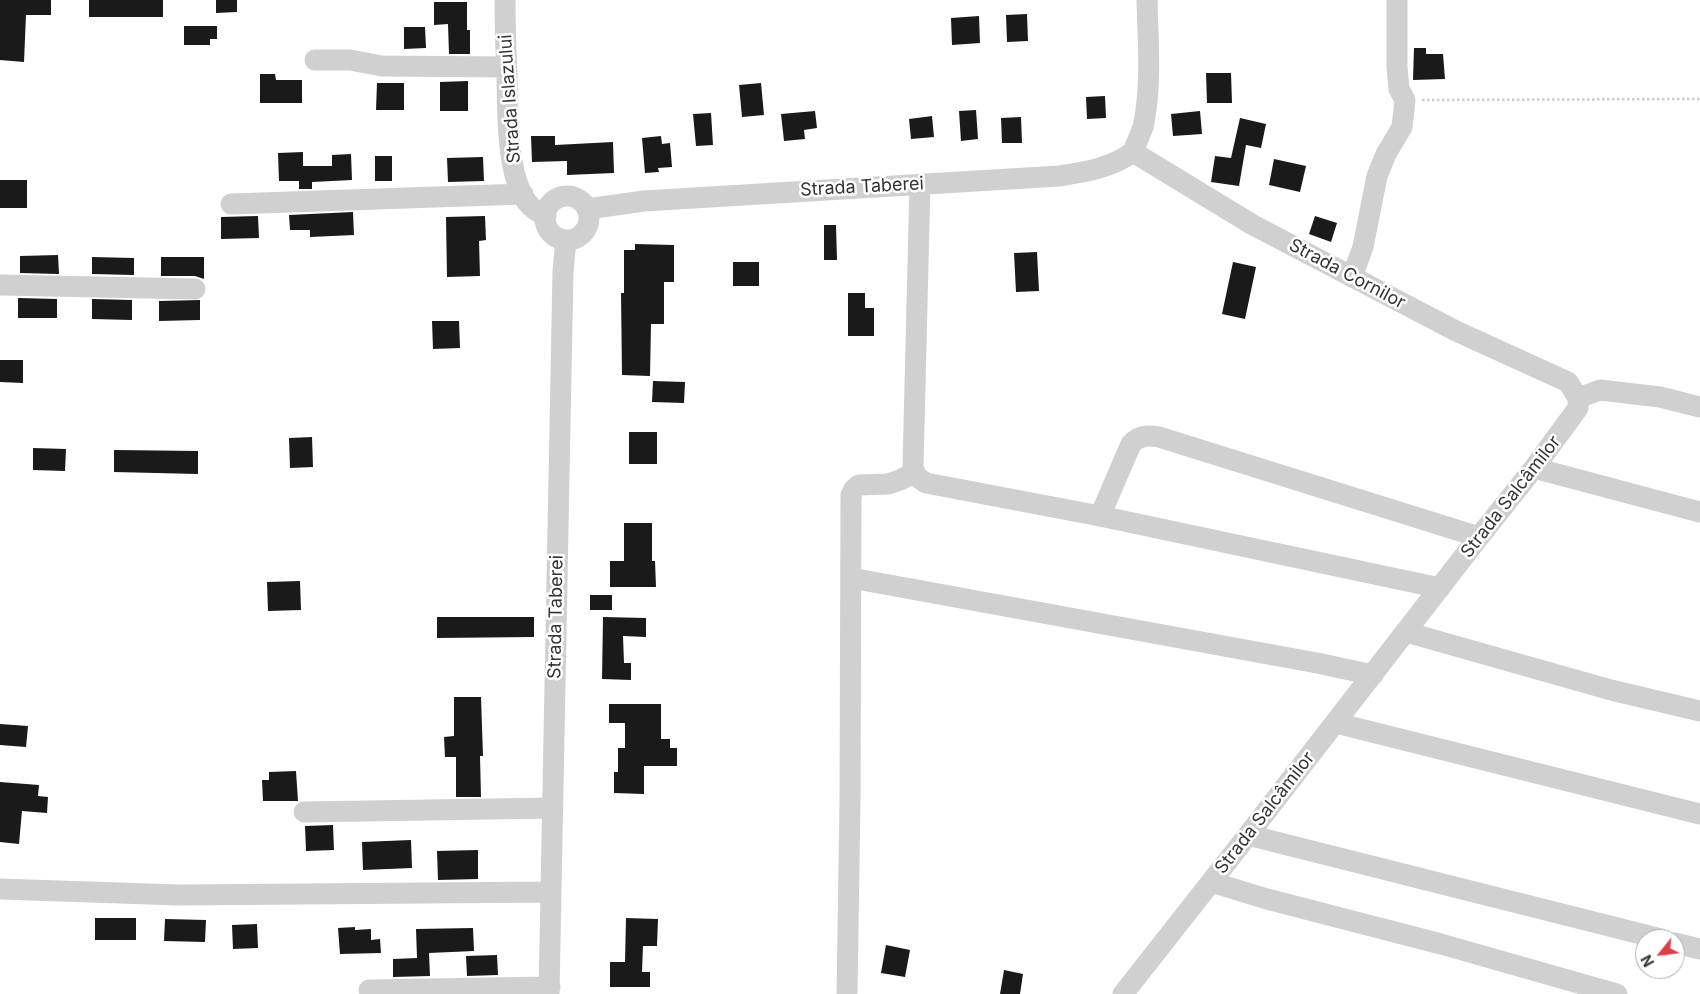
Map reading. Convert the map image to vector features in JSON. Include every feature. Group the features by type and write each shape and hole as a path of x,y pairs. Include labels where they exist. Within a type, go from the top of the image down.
{"street":[{"name":"Strada Islazului","path":"505,0 512,160 523,194 533,208 546,216"},
{"path":"1133,152 1142,128 1147,104 1147,0"},
{"path":"1352,276 1363,247 1377,176 1386,154 1402,128 1405,100 1399,89 1398,82 1397,0"},
{"path":"315,60 350,60 382,66 507,67"},
{"name":"Strada Taberei","path":"587,209 644,200 1058,176 1088,172 1109,166 1133,152"},
{"name":"Strada Cornilor","path":"1133,152 1253,225 1573,390"},
{"path":"920,184 913,466 914,473 918,479 926,483 1100,516 1440,588"},
{"path":"231,204 523,194"},
{"path":"567,196 579,200 587,209 589,215 587,228 578,237 566,240 555,237 547,228 546,216 550,204 560,197 567,196"},
{"name":"Strada Taberei","path":"549,991 562,278 566,240"},
{"path":"0,285 194,289"},
{"path":"1573,390 1600,390 1660,397 1700,407"},
{"name":"Strada Salcâmilor","path":"1122,994 1336,723 1573,417 1578,408 1573,390"},
{"path":"1100,516 1131,444 1138,437 1147,435 1159,437 1479,537"},
{"path":"1534,468 1700,512"},
{"path":"847,994 851,495 859,485 888,484 914,473"},
{"path":"851,578 1373,674"},
{"path":"1406,632 1611,690 1700,711"},
{"path":"1336,723 1700,814"},
{"path":"304,812 552,808"},
{"path":"1248,835 1635,932"},
{"path":"1211,882 1266,899 1441,944 1617,994"},
{"path":"0,889 178,895 551,892"},
{"path":"1685,945 1700,949"},
{"path":"369,990 549,991"}],"path":[{"path":"1405,100 1700,99"}],"building":[{"path":"0,0 51,0 51,15 26,15 24,62 0,60"},
{"path":"89,0 163,0 163,17 89,17"},
{"path":"216,0 237,0 237,12 216,13"},
{"path":"434,2 467,2 467,30 470,30 470,54 449,54 448,24 434,25"},
{"path":"1027,14 1028,41 1007,42 1006,15"},
{"path":"979,16 980,43 952,45 951,18"},
{"path":"184,26 217,26 217,39 210,39 210,45 184,45"},
{"path":"404,27 425,27 426,48 404,49"},
{"path":"1414,48 1426,48 1426,54 1443,54 1445,79 1413,80"},
{"path":"1206,73 1231,73 1232,103 1207,103"},
{"path":"260,74 275,74 276,80 302,80 302,103 260,103"},
{"path":"468,81 468,111 440,111 440,82"},
{"path":"377,83 404,83 404,110 376,110"},
{"path":"761,83 764,115 742,117 739,85"},
{"path":"1105,96 1106,118 1087,119 1086,97"},
{"path":"976,110 978,139 961,141 959,111"},
{"path":"815,111 817,128 804,130 805,139 784,141 781,114"},
{"path":"1200,111 1202,134 1173,136 1171,114"},
{"path":"711,113 713,145 696,146 693,114"},
{"path":"932,116 934,137 911,139 909,119"},
{"path":"1021,117 1022,143 1002,143 1001,118"},
{"path":"1240,118 1266,124 1261,148 1246,145 1239,186 1211,182 1215,156 1231,158"},
{"path":"531,136 555,136 555,145 613,142 614,173 567,175 567,161 532,162"},
{"path":"661,136 662,144 670,143 672,167 658,168 659,172 645,173 642,138"},
{"path":"303,152 303,166 332,166 332,155 351,154 352,180 312,182 312,189 299,189 299,181 279,181 278,153"},
{"path":"375,156 392,156 392,181 375,181"},
{"path":"483,157 484,181 448,182 447,158"},
{"path":"1274,159 1306,166 1300,192 1269,185"},
{"path":"0,180 27,180 27,208 0,208"},
{"path":"353,212 354,235 310,237 310,230 290,230 289,215"},
{"path":"258,216 259,238 221,239 221,217"},
{"path":"485,216 486,240 479,241 480,276 447,277 446,217"},
{"path":"1315,216 1337,223 1331,242 1309,234"},
{"path":"824,225 836,225 837,260 824,260"},
{"path":"635,244 674,245 674,282 664,282 664,324 651,324 650,376 622,375 621,293 624,293 624,250 635,250"},
{"path":"1037,252 1039,291 1016,292 1014,253"},
{"path":"58,255 59,274 20,273 20,256"},
{"path":"92,257 134,258 134,275 92,274"},
{"path":"161,257 204,257 204,279 195,276 161,276"},
{"path":"733,262 759,262 759,286 733,286"},
{"path":"1233,262 1256,267 1245,319 1222,314"},
{"path":"848,293 865,293 865,308 874,308 874,336 848,336"},
{"path":"18,298 57,299 57,318 18,318"},
{"path":"92,299 132,300 132,320 92,319"},
{"path":"200,300 200,320 159,321 159,301"},
{"path":"432,321 459,321 460,348 433,349"},
{"path":"0,360 23,360 23,383 0,382"},
{"path":"653,381 685,382 684,403 652,402"},
{"path":"629,432 657,432 657,464 629,464"},
{"path":"312,437 313,467 290,468 289,438"},
{"path":"33,448 66,449 65,471 33,470"},
{"path":"114,450 198,451 198,474 114,472"},
{"path":"624,523 652,523 652,561 655,561 656,587 610,587 610,561 624,561"},
{"path":"300,581 301,610 268,611 267,582"},
{"path":"590,595 612,595 612,610 590,610"},
{"path":"437,617 534,617 534,637 437,638"},
{"path":"603,617 646,618 646,637 623,636 624,663 631,663 631,680 602,679"},
{"path":"454,697 481,697 483,756 480,756 481,797 456,797 456,757 445,757 444,737 454,736"},
{"path":"609,704 661,704 661,739 670,739 670,748 677,748 677,766 644,766 644,794 614,793 614,772 618,772 618,748 625,748 625,723 609,723"},
{"path":"0,724 28,726 26,747 0,745"},
{"path":"296,771 298,801 263,801 262,780 269,780 269,772"},
{"path":"0,782 39,785 38,796 48,797 47,813 22,811 19,844 0,842"},
{"path":"333,825 334,850 306,851 305,826"},
{"path":"411,840 412,868 363,870 362,842"},
{"path":"478,850 478,879 438,880 437,851"},
{"path":"95,918 136,918 136,940 95,940"},
{"path":"626,918 658,919 657,946 643,946 642,972 650,972 650,987 610,987 610,962 625,962"},
{"path":"165,919 206,920 205,942 164,941"},
{"path":"257,924 258,948 233,949 232,925"},
{"path":"355,927 355,930 371,929 371,940 380,939 381,953 340,954 338,928"},
{"path":"473,928 474,951 429,953 430,976 393,977 393,959 417,958 416,929"},
{"path":"886,945 910,950 905,977 881,973"},
{"path":"497,955 498,975 467,976 466,956"},
{"path":"1004,970 1023,974 1020,994 1000,994"}]}
